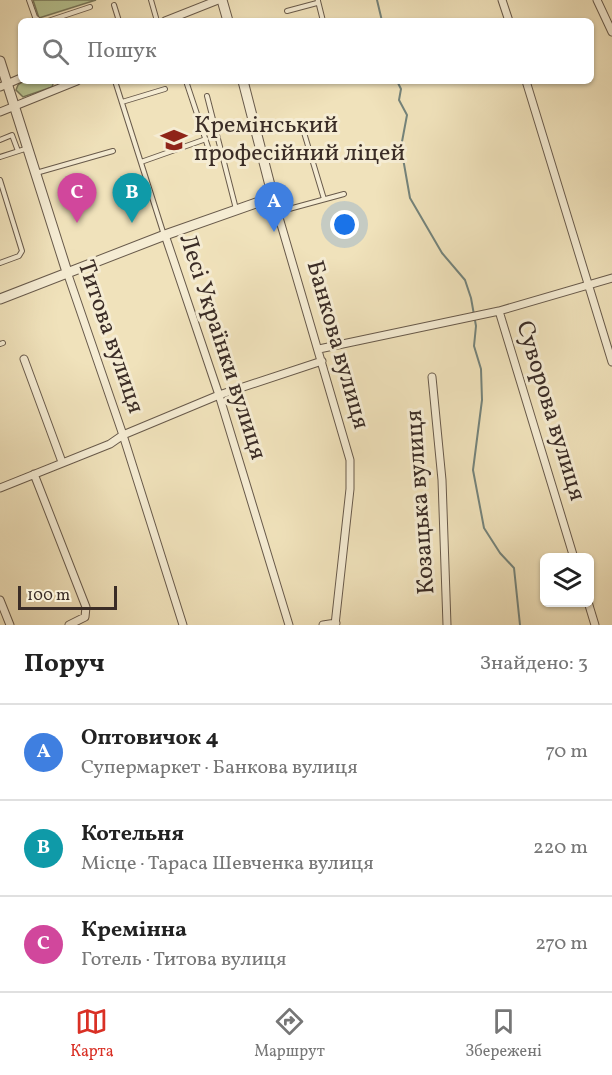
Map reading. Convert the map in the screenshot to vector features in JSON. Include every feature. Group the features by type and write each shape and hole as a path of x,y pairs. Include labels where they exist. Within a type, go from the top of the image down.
{"street":[{"path":"173,18 220,0 227,18"},
{"path":"502,0 507,18"},
{"path":"597,0 612,32"},
{"name":"Титова вулиця","path":"0,62 4,85 14,106 23,149 36,173 183,625"},
{"path":"4,85 18,79"},
{"path":"0,112 69,84"},
{"name":"Банкова вулиця","path":"244,84 273,197 319,349 350,467 335,624"},
{"path":"527,84 612,363"},
{"path":"0,299 165,235 273,197"},
{"name":"Лесі Українки вулиця","path":"165,235 219,395 289,625"},
{"path":"319,349 499,311 612,278"},
{"name":"Суворова вулиця","path":"499,311 572,553"},
{"path":"24,359 62,462"},
{"path":"0,488 110,444 123,435 219,395 322,361"},
{"name":"Козацька вулиця","path":"432,377 442,480 447,625"},
{"path":"34,474 86,607 85,617 69,625"},
{"path":"0,600 10,625"},
{"path":"589,607 595,625"},
{"path":"323,625 335,624"}],"lane":[{"path":"28,0 36,18"},
{"path":"151,0 156,18"},
{"path":"287,12 317,3 318,0"},
{"path":"318,0 322,18"},
{"path":"114,5 118,18"},
{"path":"61,18 90,7"},
{"name":"Лесі Українки вулиця","path":"116,84 165,235"},
{"path":"187,84 210,153"},
{"path":"122,102 165,89"},
{"path":"207,96 236,210"},
{"path":"302,126 324,199"},
{"path":"0,140 12,135 23,149 0,157"},
{"path":"141,162 206,139"},
{"path":"36,173 113,151"},
{"path":"0,180 2,195 22,251 19,256 0,263"},
{"path":"278,212 344,194"}],"green space":[{"path":"33,0 96,0 39,18"},
{"path":"53,84 52,87 23,97 16,90 18,85"}],"waterway":[{"path":"377,0 381,18"},
{"path":"398,84 401,89 399,100 407,115 401,147 410,198 442,253 465,280 471,298 476,326 474,346 481,369 482,400 473,470 484,528 500,553 514,568 520,625"}],"place":[{"name":"Кремінський професійний ліцей","path":"174,140"},
{"name":"Кремінна","path":"77,223"},
{"name":"Котельня","path":"132,223"},
{"name":"Оптовичок 4","path":"274,232"}]}
